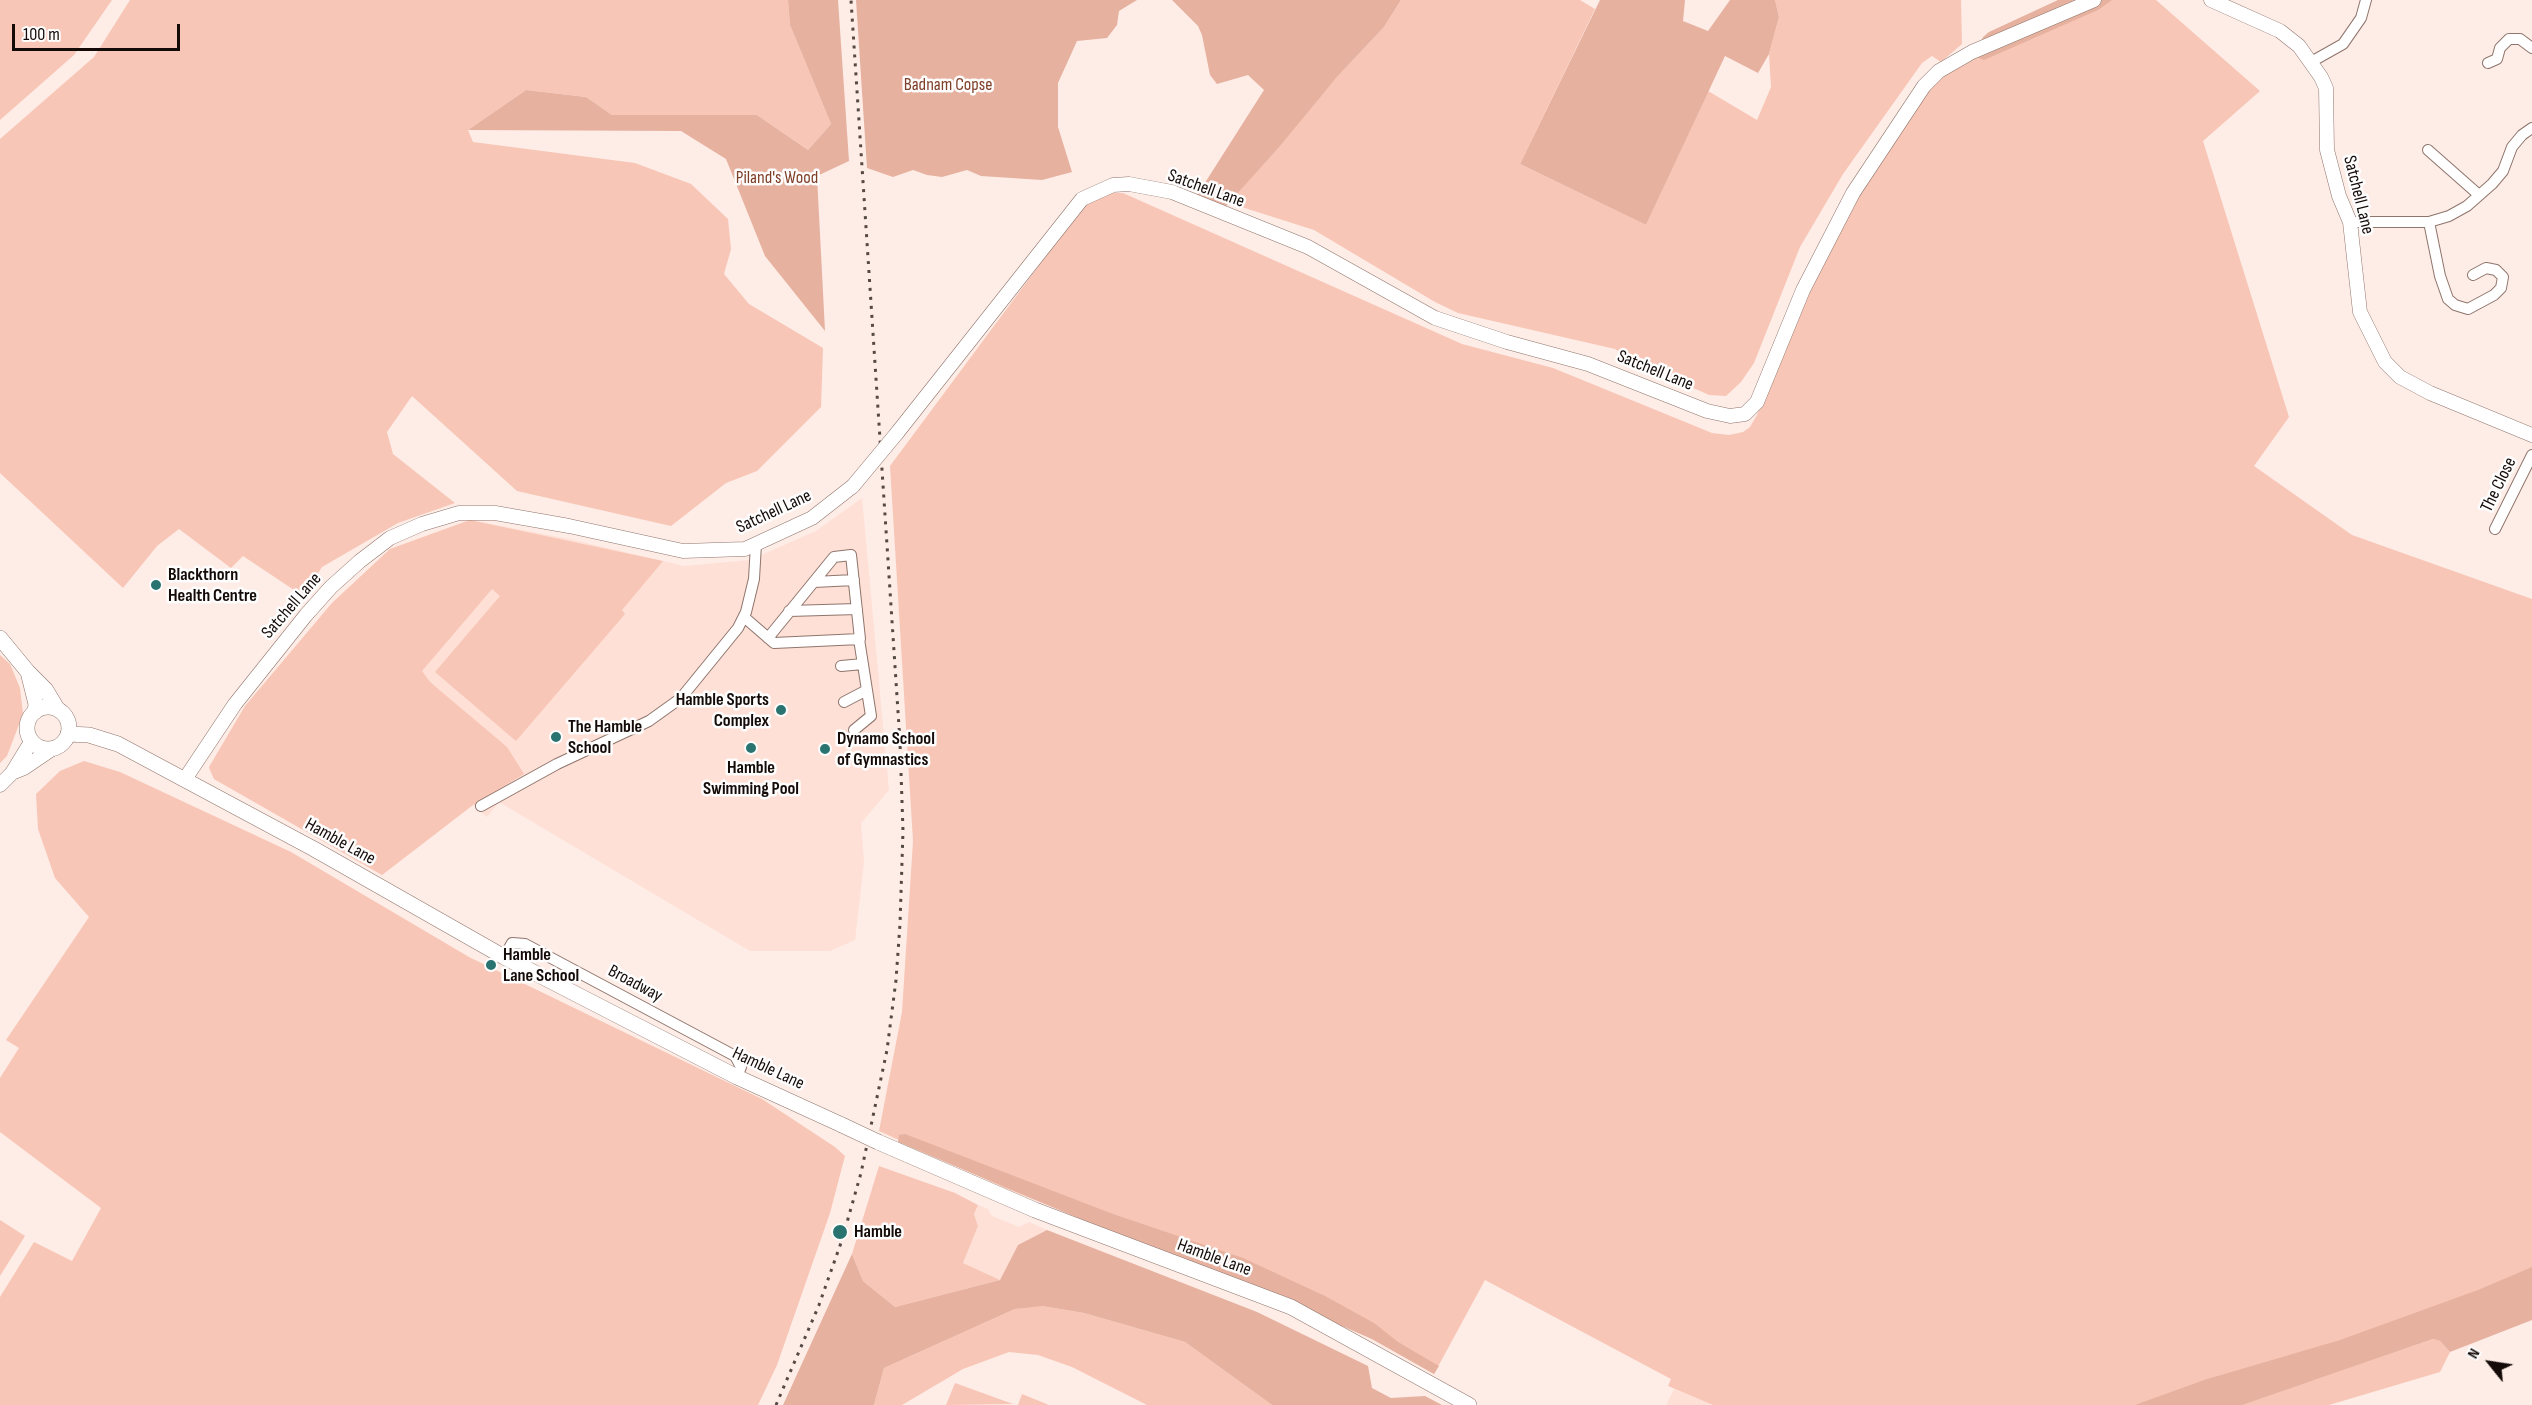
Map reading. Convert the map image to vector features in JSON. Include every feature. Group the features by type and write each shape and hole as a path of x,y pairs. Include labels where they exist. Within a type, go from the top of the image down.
{"main road":[{"path":"0,638 46,690 58,710 66,717 68,734 65,741 52,749 38,747 31,742 27,732 26,725 36,704 28,672"},
{"path":"34,712 44,707 58,710"},
{"name":"Hamble Lane","path":"68,734 89,735 118,744 314,849 504,957 737,1077 878,1142 1035,1210 1291,1307 1469,1405"}],"street":[{"name":"Satchell Lane","path":"185,779 235,704 331,587 390,538 422,524 459,513 495,513 683,551 745,549 812,518 853,486 897,434 1082,199 1113,185 1130,184 1172,192 1308,247 1435,318 1507,342 1588,364 1707,411 1730,416 1744,414 1757,402 1803,290 1853,193 1924,86 1939,71 1972,52 2094,0"},
{"name":"Satchell Lane","path":"2211,0 2280,31 2299,46 2326,88 2328,150 2339,196 2350,222 2360,312 2380,354 2390,369 2430,393 2532,435"},
{"path":"2311,62 2343,44 2361,18 2366,0"},
{"path":"2497,62 2500,48 2509,39 2520,39 2532,48"},
{"path":"2350,222 2428,222 2449,216 2467,206 2502,171 2512,147 2522,135 2532,128"},
{"path":"2428,150 2479,195"},
{"path":"2428,222 2440,276 2448,299 2455,305 2468,309 2494,295 2501,288 2503,278 2496,270 2486,268 2473,275"},
{"name":"The Close","path":"2495,529 2532,455"},
{"path":"481,806 557,764 649,721 681,698 738,628 744,617 754,579 756,544"},
{"path":"768,638 834,557 851,555 859,639 871,716 854,730"},
{"path":"814,582 854,580"},
{"path":"789,611 857,609"},
{"path":"744,617 774,643 859,639"},
{"path":"841,666 863,664"},
{"path":"844,702 867,690"},
{"path":"0,785 12,773 31,742"},
{"path":"12,773 24,768 52,749"},
{"name":"Broadway","path":"504,957 512,943 525,944 735,1056 741,1067 737,1077"}],"shaded area":[{"path":"0,0 112,0 74,55 0,120"},
{"path":"130,0 788,0 790,25 831,124 808,150 757,115 612,115 586,97 526,90 468,130 473,142 635,163 691,184 728,219 731,249 724,274 749,304 823,348 821,407 757,471 726,483 671,526 517,491 412,396 387,432 393,454 455,503 398,523 322,567 303,596 243,556 231,568 179,529 157,546 123,588 0,473 0,139 94,57"},
{"path":"1401,0 1580,0 1595,9 1520,164 1646,225 1708,91 1757,120 1771,87 1769,54 1779,17 1775,0 1961,0 1962,44 1941,62 1932,56 1922,63 1843,174 1800,247 1754,363 1741,382 1726,396 1709,395 1640,364 1615,349 1458,313 1435,302 1314,230 1229,203 1337,77 1384,27"},
{"path":"2099,0 2156,0 2260,91 2203,141 2289,417 2254,466 2352,535 2532,599 2532,1288 2305,1383 2433,1339 2440,1341 2450,1352 2440,1372 2329,1405 1713,1405 1668,1386 1671,1379 1485,1280 1434,1374 1372,1339 1274,1296 1005,1188 879,1131 902,1012 913,841 890,466 1086,202 1105,193 1123,193 1462,344 1553,368 1712,433 1729,435 1743,432 1750,427 1806,294 1859,192 1935,82 1957,66"},
{"name":"The Hamble School","path":"862,498 889,790 861,823 864,862 855,940 830,951 750,951 499,802 487,817 473,805 382,875 214,779 210,772 209,767 245,706 332,603 390,549 470,520 569,539 684,566 750,560 816,531"},
{"path":"470,520 663,561 622,610 625,614 516,741 435,672 500,596 492,589 422,671 430,682 507,747 524,774 473,805 382,875 214,779 209,767 245,706 332,603 390,549"},
{"path":"0,655 10,664 20,688 23,714 7,756 0,763"},
{"path":"84,761 120,772 291,852 469,957 762,1099 845,1156 830,1213 777,1365 758,1405 0,1405 0,1297 34,1242 72,1261 101,1208 0,1132 0,1078 19,1048 6,1040 89,917 55,878 38,829 36,794 60,771"},
{"path":"879,1166 955,1193 978,1205 974,1214 978,1226 963,1263 1000,1280 895,1307 863,1281 852,1254"},
{"path":"978,1205 988,1209 992,1216 1019,1227 1029,1222 1047,1230 1018,1245 1000,1280 963,1263 978,1226 974,1214"},
{"path":"0,1220 25,1236 0,1276"},
{"path":"1031,1306 1084,1313 1185,1342 1272,1405 1147,1405 1072,1367 1038,1355 1009,1352 963,1369 902,1405 874,1405 884,1368 1015,1309"},
{"path":"955,1383 1013,1404 946,1405"},
{"path":"1674,1389 1713,1405 1666,1405"},
{"path":"1022,1394 1049,1405 1018,1405"}],"green space":[{"name":"Piland's Wood","path":"788,0 838,0 849,161 817,176 825,331 765,256 726,159 681,131 468,130 526,90 586,97 612,115 757,115 808,150 831,124 790,25"},
{"name":"Badnam Copse","path":"856,0 1137,0 1119,11 1117,25 1107,38 1077,41 1058,83 1058,127 1072,172 1042,180 981,176 967,170 942,177 913,170 893,177 867,168"},
{"path":"1172,0 1401,0 1384,27 1337,77 1219,214 1194,200 1264,90 1248,75 1217,84 1210,75 1198,26"},
{"path":"1600,0 1685,0 1683,21 1708,31 1730,0 1775,0 1779,17 1769,54 1758,73 1725,56 1646,225 1520,164"},
{"path":"2058,0 2112,0 2098,10 1984,60 1977,57 1977,50 1983,37 1989,32"},
{"path":"905,1134 1113,1214 1243,1258 1325,1296 1374,1323 1398,1342 1439,1366 1434,1374 1372,1339 1274,1296 1095,1225 898,1142 899,1135"},
{"path":"1047,1230 1257,1312 1368,1366 1372,1388 1391,1398 1425,1396 1442,1405 1272,1405 1185,1342 1084,1313 1042,1306 1015,1309 884,1368 874,1405 783,1405 852,1254 863,1281 895,1307 1000,1280 1018,1245"},
{"path":"2532,1267 2532,1320 2450,1352 2440,1341 2433,1339 2242,1405 2135,1405 2204,1380 2340,1340 2478,1290"}],"railway":[{"path":"776,1405 819,1305 842,1240 861,1173 887,1050 900,924 903,831 900,742 851,0"}],"place":[{"name":"Blackthorn Health Centre","path":"156,585"},
{"name":"Hamble Sports Complex","path":"781,710"},
{"name":"The Hamble School","path":"556,737"},
{"name":"Hamble Swimming Pool","path":"751,748"},
{"name":"Dynamo School of Gymnastics","path":"825,749"},
{"name":"Hamble Lane School","path":"491,965"},
{"name":"Hamble","path":"840,1232"}]}
